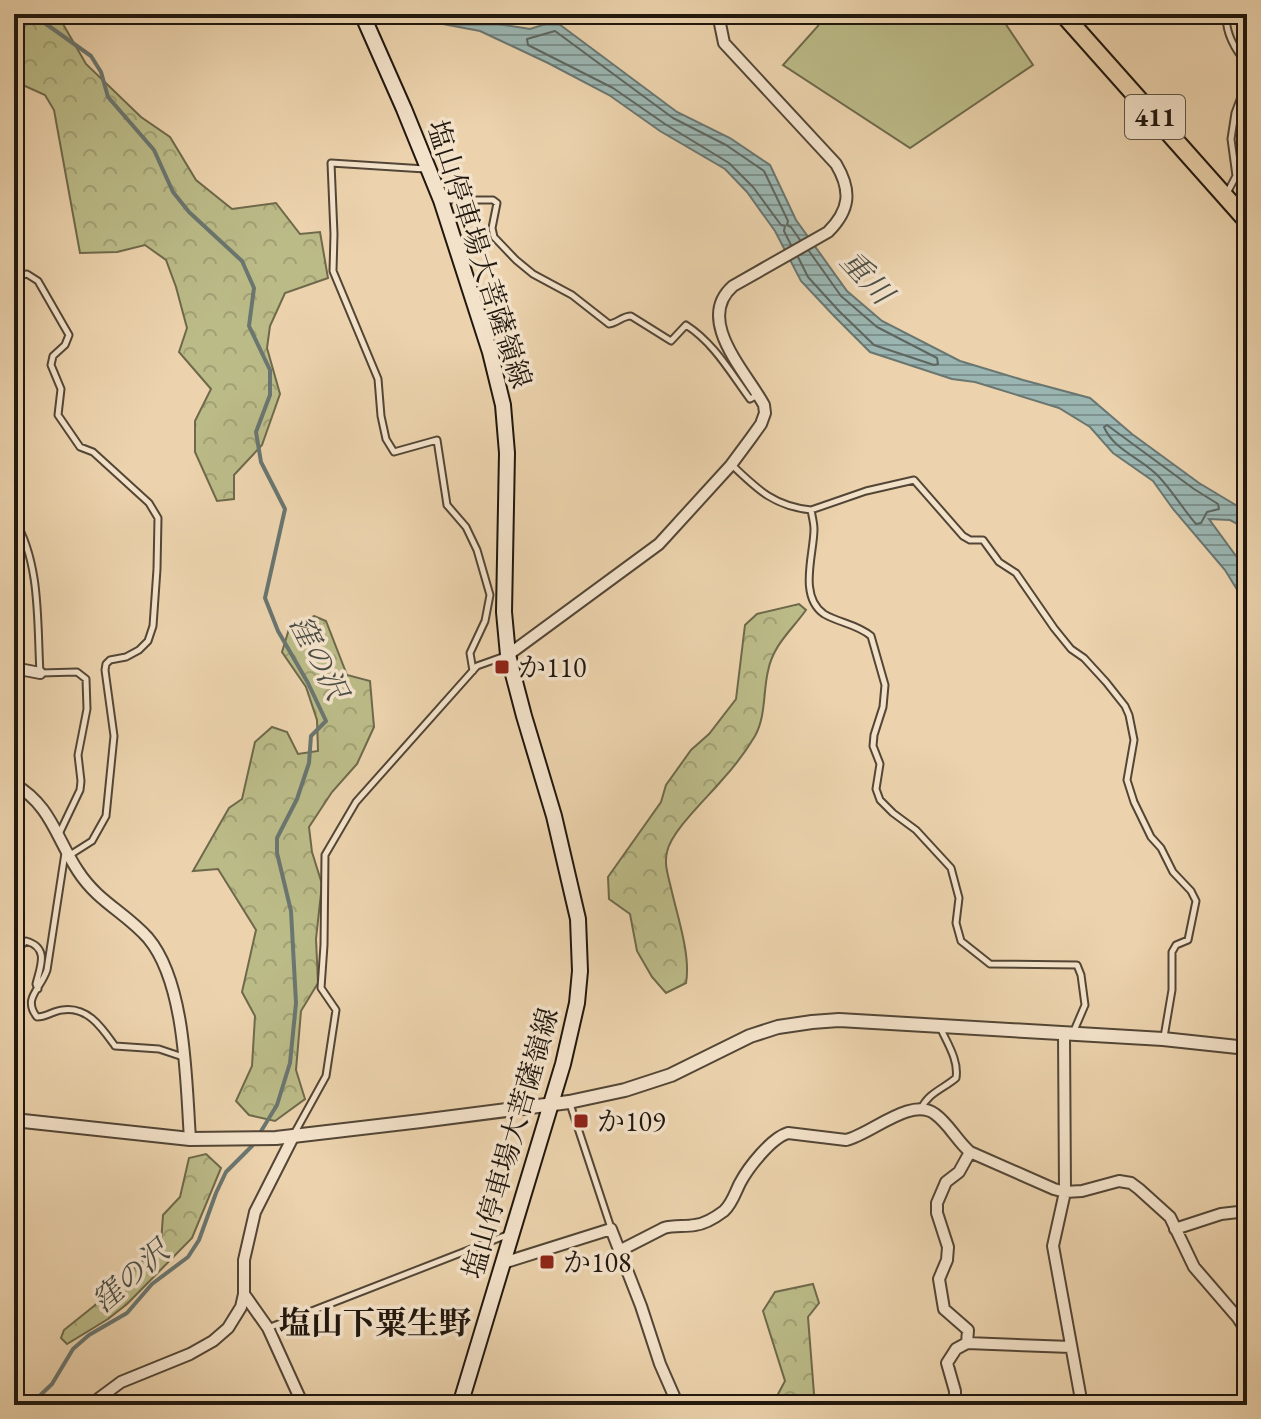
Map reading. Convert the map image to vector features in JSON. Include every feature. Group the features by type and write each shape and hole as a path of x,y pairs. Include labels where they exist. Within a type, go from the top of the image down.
{"highway":[{"name":"411","path":"1063,14 1247,221"}],"main road":[{"name":"塩山停車場大菩薩嶺線","path":"362,14 430,169 490,352 503,405 507,453 504,612 508,655 554,816 578,919 580,971 577,1003 553,1104 460,1405"}],"street":[{"path":"508,655 659,544 731,465 761,424 765,413 764,405 730,352 722,333 719,312 725,293 828,232 844,212 846,192 836,164 724,43 718,14"},
{"path":"14,668 40,673"},
{"path":"14,784 36,800 50,817 76,869 90,888 148,938 158,953 178,1015 185,1058 190,1139"},
{"path":"14,1120 190,1139 276,1138 569,1102 625,1090 671,1075 750,1036 778,1027 839,1020 1163,1039 1247,1048"},
{"path":"1069,1034 1065,1192 1053,1246 1082,1405"},
{"path":"621,1250 664,1228 704,1223 723,1211 760,1156 782,1135 788,1133 846,1140 901,1114 926,1110 933,1112 970,1152 1054,1189 1082,1191 1119,1181 1131,1183 1170,1217 1194,1267 1247,1332"},
{"path":"90,1405 121,1382 190,1354 228,1328 241,1307 244,1260 255,1212 294,1135"},
{"path":"967,1343 968,1330 944,1309 939,1279 947,1260 948,1247 937,1213 937,1203 946,1182 959,1172 970,1152"},
{"path":"1175,1229 1221,1214 1247,1211"},
{"path":"503,1263 611,1229 678,1405"},
{"path":"244,1294 268,1328 303,1405"},
{"path":"955,1405 955,1391 947,1363 956,1349 967,1343 1071,1347"}],"lane":[{"path":"1227,14 1225,24 1247,63"},
{"path":"1225,196 1236,176 1231,139 1235,113 1247,81"},
{"path":"430,169 331,163 333,271 378,379 386,439 394,452 437,440 447,505 466,527 477,550 490,595 485,621 470,653 473,671"},
{"path":"1236,176 1247,172"},
{"path":"441,200 493,200 497,203 492,228 494,237 533,274 572,295 609,324 631,316 671,341 686,325 714,349 750,399 758,395"},
{"path":"14,277 27,274 38,281 69,335 65,345 53,356 51,365 61,389 58,415 80,447 93,452 149,503 158,518 153,626 148,641 139,650 106,664 114,736 106,816 92,841 67,852 47,970 30,1000 30,1007 37,1017 42,1018 58,1010 84,1013 92,1018 115,1046 159,1049 185,1058"},
{"path":"731,465 759,492 792,508 811,510 866,491 914,480 963,536 970,540 983,540 999,562 1016,573 1071,649 1084,658 1125,706 1134,740 1127,780 1134,802 1151,837 1196,901 1188,940 1176,945 1172,952 1172,990 1163,1039"},
{"path":"811,510 814,529 809,581 813,601 823,613 871,636 885,685 873,746 880,764 876,789 880,800 916,830 951,868 959,898 956,923 961,941 972,951 990,964 1077,965 1085,1005 1069,1034"},
{"path":"14,519 31,565 40,673 77,672 86,679 87,686 87,709 78,755 80,790 59,835"},
{"path":"294,1135 326,1076 336,1010 321,988 325,855 356,802 477,666 508,655"},
{"path":"14,952 26,941 41,952 38,989"},
{"path":"920,1110 932,1094 956,1078 955,1062 940,1026"},
{"path":"569,1102 611,1229"},
{"path":"268,1328 512,1233"}],"green space":[{"path":"14,14 31,14 63,24 86,64 141,117 170,137 196,180 232,209 276,203 300,234 320,232 328,278 285,293 270,326 267,348 280,394 262,445 234,475 234,499 217,501 195,452 195,421 211,389 179,352 187,328 166,260 145,245 117,252 80,253 54,110 45,95 14,81"},
{"path":"824,14 999,14 1033,65 910,148 783,65 818,26"},
{"path":"799,604 806,610 778,646 770,662 761,720 755,736 731,770 682,824 667,852 667,870 683,935 687,972 686,983 666,993 652,977 637,951 630,914 609,899 608,877 661,802 666,785 691,750 709,734 736,699 745,625 757,614"},
{"path":"314,616 326,621 347,675 370,681 374,727 357,764 332,792 309,827 312,852 322,884 316,939 318,983 301,1011 296,1070 305,1099 275,1121 249,1115 236,1101 252,1066 255,1016 242,992 256,930 218,869 193,871 229,808 242,799 255,742 272,727 287,732 298,754 318,751 317,720 306,687 282,652 289,629"},
{"path":"206,1154 221,1168 192,1238 127,1304 67,1344 61,1338 64,1330 161,1243 163,1215 180,1197 189,1158"},
{"path":"813,1284 819,1303 808,1317 817,1405 782,1405 777,1396 785,1381 763,1311 775,1292"}],"water":[{"path":"390,14 463,14 485,22 530,29 555,21 677,112 730,138 770,165 796,220 847,291 882,321 960,361 1090,398 1132,434 1247,514 1247,529 1230,520 1209,519 1247,571 1247,606 1225,570 1153,481 1113,453 1090,427 1059,408 975,382 952,379 870,352 801,281 775,231 747,192 725,169 660,131 609,95 480,31"}],"waterway":[{"name":"窪の沢","path":"30,1405 52,1384 73,1349 89,1335 127,1313 152,1284 188,1257 199,1240 226,1172 252,1146 277,1105 290,1063 296,1003 291,911 277,853 277,838 297,799 309,763 311,736 326,721 278,631 265,598 285,509 261,462 256,432 270,395 270,370 249,326 254,288 242,261 189,212 173,192 154,150 108,97 101,72 91,56 32,14"}],"place":[{"name":"か110","path":"502,667"},
{"name":"か109","path":"581,1121"},
{"name":"か108","path":"547,1262"}],"district":[{"name":"塩山下粟生野","path":"375,1323"}],"water label":[{"name":"重川","path":"867,277"}]}
